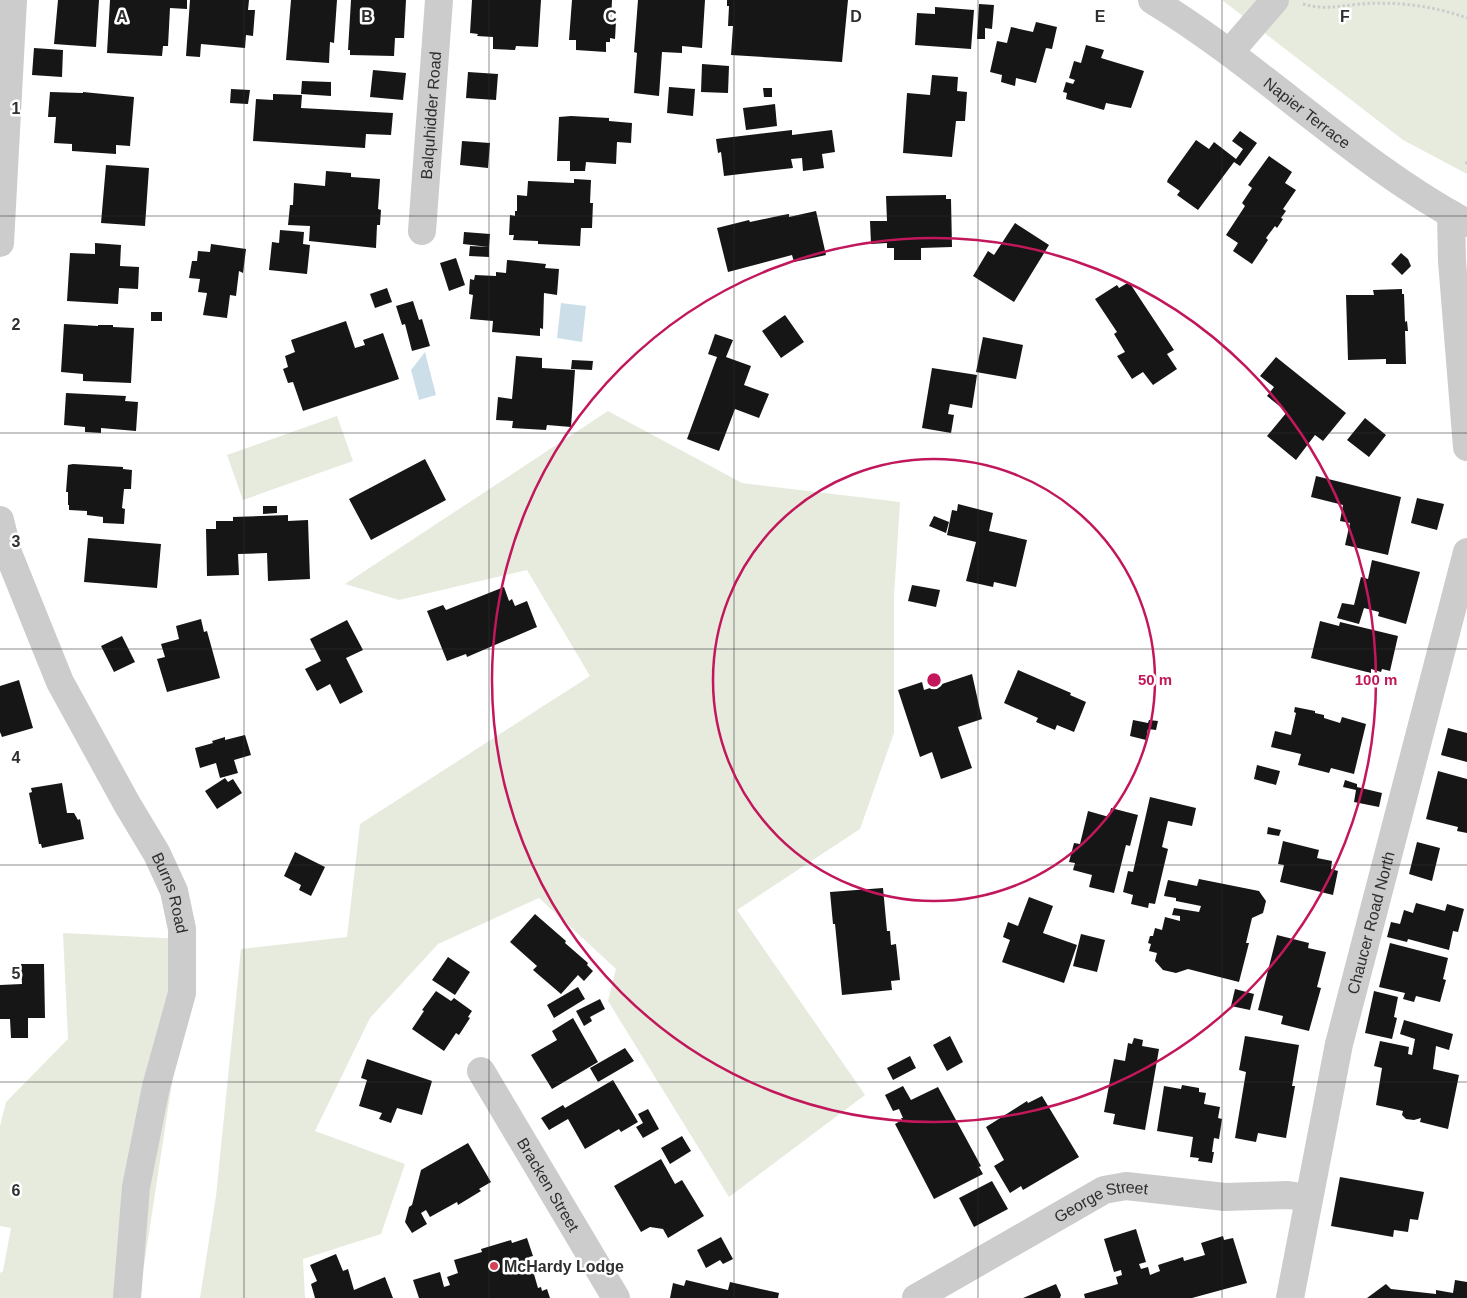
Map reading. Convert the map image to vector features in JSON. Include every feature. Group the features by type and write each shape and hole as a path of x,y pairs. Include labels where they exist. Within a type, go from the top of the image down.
{"street":[{"path":"0,243 13,0"},
{"name":"Balquhidder Road","path":"422,231 439,0"},
{"name":"Napier Terrace","path":"1152,0 1188,22 1230,52 1408,187 1459,218"},
{"path":"1230,52 1286,1"},
{"path":"1459,218 1452,261 1467,447"},
{"name":"Burns Road","path":"0,520 8,553 60,682 127,804 157,854 174,891 182,929 182,993 156,1087 136,1187 127,1298"},
{"name":"Chaucer Road North","path":"1290,1298 1339,1044 1391,839 1459,615 1467,552"},
{"name":"Bracken Street","path":"481,1071 616,1298"},
{"name":"George Street","path":"916,1298 1104,1190 1126,1186 1225,1197 1288,1195 1309,1198"}],"path":[{"path":"1286,1 1312,7 1330,8 1362,4 1412,5 1446,10 1467,18"}],"shaded area":[{"path":"1222,0 1467,0 1467,174 1403,140"},
{"path":"608,411 742,483 900,502 894,597 894,733 860,829 737,910 865,1095 729,1197 608,1001 616,969 539,898 438,944 370,1018 315,1131 405,1164 381,1234 303,1259 305,1298 200,1298 216,1196 241,949 347,937 360,824 590,676 527,570 399,600 345,584"},
{"path":"337,416 353,461 243,500 227,455"},
{"path":"63,933 182,939 181,1024 139,1298 0,1298 0,1273 3,1271 11,1228 0,1226 0,1126 6,1102 68,1039"}],"water":[{"path":"561,303 586,306 582,342 557,338"},
{"path":"425,352 436,395 419,400 411,370"}],"building":[{"path":"58,0 99,0 96,47 54,44"},
{"path":"110,0 187,0 187,9 170,8 168,46 163,46 162,56 107,53"},
{"path":"190,0 249,0 248,10 255,10 253,36 246,35 245,48 201,44 200,57 186,56"},
{"path":"291,0 337,0 334,43 330,42 329,63 286,60"},
{"path":"351,0 406,0 404,38 395,38 394,56 350,55 350,50 348,50"},
{"path":"472,0 541,0 538,47 516,46 515,50 493,49 493,37 477,36 478,34 470,33"},
{"path":"572,0 612,0 611,21 616,21 615,39 610,38 610,42 606,42 606,52 576,50 576,40 569,40"},
{"path":"638,0 705,0 702,48 682,46 682,53 662,52 659,96 634,93 637,53 634,52"},
{"path":"727,0 848,0 842,62 731,55 733,26 728,26 729,6 727,6"},
{"path":"979,4 994,5 992,29 985,28 985,39 977,39"},
{"path":"935,7 974,10 971,49 915,45 917,13 935,14"},
{"path":"1036,22 1057,27 1052,49 1046,48 1036,83 1016,78 1015,86 1001,82 1002,75 990,72 997,41 1007,43 1011,27 1033,32"},
{"path":"1086,45 1104,50 1101,58 1144,71 1131,108 1106,103 1104,110 1066,99 1067,93 1063,92 1066,82 1073,84 1075,80 1069,78 1074,61 1081,63"},
{"path":"34,48 63,50 62,77 32,75"},
{"path":"702,64 729,66 728,93 701,92"},
{"path":"373,70 406,73 403,100 370,97"},
{"path":"468,72 498,74 496,100 466,98"},
{"path":"932,75 958,77 957,91 967,92 965,121 956,121 952,157 903,153 907,93 930,95"},
{"path":"302,81 331,82 331,96 301,94"},
{"path":"669,87 695,89 693,116 667,113"},
{"path":"763,88 772,88 772,97 764,97"},
{"path":"231,89 250,90 248,104 230,103"},
{"path":"50,92 83,92 134,97 130,146 116,145 116,154 72,151 72,144 54,143 56,117 48,117"},
{"path":"273,94 302,95 301,108 393,113 391,135 366,134 365,148 253,141 256,99 273,100"},
{"path":"775,104 777,126 746,130 743,108"},
{"path":"559,117 609,118 609,121 632,123 631,143 617,142 616,164 586,162 585,171 570,171 570,161 557,161"},
{"path":"792,130 792,135 832,130 835,152 822,154 824,168 803,171 802,158 791,159 793,168 724,176 721,152 718,153 716,139"},
{"path":"1240,131 1257,143 1240,166 1234,162 1198,210 1177,195 1180,191 1167,182 1168,179 1196,140 1209,149 1214,142 1236,159 1243,149 1232,141"},
{"path":"462,141 490,143 488,168 460,165"},
{"path":"1269,156 1292,172 1285,183 1296,190 1283,209 1286,211 1281,218 1283,219 1277,228 1275,226 1266,238 1268,240 1252,264 1233,251 1238,243 1226,235 1245,206 1242,203 1252,188 1248,185"},
{"path":"106,165 149,168 145,226 101,223"},
{"path":"326,171 351,173 351,177 380,179 378,209 381,210 380,225 377,225 376,248 309,241 310,226 288,225 290,205 293,205 294,183 325,186"},
{"path":"574,179 591,180 590,203 593,203 592,228 581,228 580,246 538,244 538,241 513,240 514,235 509,235 510,215 515,216 515,211 517,211 517,195 527,196 528,181 574,183"},
{"path":"946,195 946,199 951,199 952,247 921,248 921,260 894,260 894,248 887,248 887,243 871,244 870,221 887,221 886,196"},
{"path":"816,211 826,255 794,262 792,255 728,272 717,228 749,220 750,222 789,214 789,217"},
{"path":"1015,223 1049,245 1014,302 973,276 988,251 994,255"},
{"path":"280,230 304,232 303,244 310,245 307,274 269,270 272,242 279,243"},
{"path":"464,232 490,234 489,247 463,244"},
{"path":"95,243 121,245 120,266 139,267 138,289 119,288 118,304 67,301 70,253 95,254"},
{"path":"211,244 246,249 243,273 239,271 236,296 230,295 227,318 203,315 207,293 198,292 200,279 189,278 192,261 197,261 198,251 210,252"},
{"path":"470,246 489,247 489,257 469,256"},
{"path":"1401,253 1408,259 1411,266 1402,275 1391,264"},
{"path":"456,258 465,285 449,291 440,263"},
{"path":"507,260 546,264 545,268 559,269 557,295 544,293 543,329 540,328 540,336 492,332 493,321 470,319 473,295 469,294 470,279 474,280 475,275 496,276 496,272 506,273"},
{"path":"1129,282 1174,350 1167,354 1177,369 1153,385 1143,372 1132,379 1117,356 1125,352 1114,334 1117,332 1095,299 1117,285 1119,288"},
{"path":"387,288 392,302 375,308 370,294"},
{"path":"1402,289 1402,294 1404,294 1405,322 1407,321 1408,331 1405,331 1406,364 1386,364 1386,359 1348,360 1346,295 1374,295 1373,290"},
{"path":"413,301 419,320 422,319 430,346 412,351 405,324 402,325 396,306"},
{"path":"151,312 162,312 162,321 151,321"},
{"path":"785,315 804,342 781,358 762,331"},
{"path":"346,321 355,348 365,345 363,340 383,333 399,379 303,411 293,382 288,383 283,369 288,367 285,356 295,352 291,340"},
{"path":"64,324 113,325 113,327 134,328 131,383 83,381 83,374 61,372"},
{"path":"715,334 733,340 726,357 751,366 744,385 769,394 759,418 735,409 719,451 687,439 717,357 708,354"},
{"path":"983,337 1023,345 1016,379 976,372"},
{"path":"516,356 542,358 542,368 575,370 571,427 547,425 546,430 512,428 513,421 496,420 498,397 512,399"},
{"path":"1276,357 1346,413 1323,441 1315,435 1296,460 1267,436 1287,412 1267,396 1274,387 1260,376"},
{"path":"572,360 593,361 592,370 571,369"},
{"path":"932,368 977,375 972,408 950,404 948,414 954,415 951,433 922,428"},
{"path":"66,393 126,396 125,401 138,402 136,431 101,428 101,433 85,432 85,427 64,425"},
{"path":"1365,418 1386,435 1369,457 1347,440"},
{"path":"425,459 446,500 371,540 349,499"},
{"path":"68,465 123,467 123,469 132,470 131,489 124,489 122,508 125,509 124,524 103,523 103,517 87,515 87,511 69,510 68,492 66,492"},
{"path":"1316,476 1401,497 1388,555 1345,545 1350,523 1340,521 1343,505 1311,497"},
{"path":"1417,498 1444,504 1437,530 1411,523"},
{"path":"958,504 993,513 989,531 1027,540 1016,587 994,582 993,587 966,581 976,542 947,535 952,510 957,511"},
{"path":"263,506 277,506 277,513 263,514"},
{"path":"288,515 288,521 308,520 310,579 268,581 267,553 238,554 239,575 207,576 206,529 216,529 216,521 233,521 233,517"},
{"path":"934,516 949,522 946,533 929,526"},
{"path":"88,538 161,544 157,588 84,582"},
{"path":"1372,560 1420,572 1406,624 1378,616 1379,612 1364,608 1359,624 1337,618 1342,603 1354,605 1361,577 1368,579"},
{"path":"912,585 940,590 936,607 908,601"},
{"path":"504,587 509,601 512,599 515,606 527,601 537,627 467,657 466,654 447,661 427,611 443,605 446,610"},
{"path":"201,619 204,632 207,631 220,678 167,692 157,659 165,657 161,644 179,639 176,626"},
{"path":"347,620 363,650 346,658 363,692 340,704 330,684 317,691 305,669 321,661 310,639"},
{"path":"1320,621 1339,626 1340,622 1398,636 1390,671 1382,669 1381,672 1371,669 1371,673 1311,658"},
{"path":"122,636 135,662 114,672 101,646"},
{"path":"1018,670 1071,693 1070,695 1086,702 1074,732 1057,725 1055,730 1036,722 1038,718 1004,703"},
{"path":"972,674 982,719 958,727 972,768 941,779 932,752 920,757 898,690 922,682 924,690"},
{"path":"19,680 33,728 2,737 0,732 0,686"},
{"path":"1295,707 1315,711 1315,713 1324,715 1324,718 1340,723 1342,717 1366,724 1354,774 1331,768 1329,773 1298,765 1301,754 1271,747 1275,731 1291,735 1296,713 1294,712"},
{"path":"1133,720 1148,723 1149,720 1158,721 1156,730 1148,729 1146,740 1130,736"},
{"path":"1448,728 1467,733 1467,762 1441,755"},
{"path":"245,735 251,755 234,760 238,773 220,778 216,763 200,768 195,748 213,743 212,741 225,737 225,740"},
{"path":"1257,765 1280,771 1276,785 1254,779"},
{"path":"1438,771 1467,779 1467,833 1457,831 1458,827 1426,819"},
{"path":"225,778 228,782 233,779 242,793 217,809 205,791"},
{"path":"1345,780 1357,784 1357,787 1382,793 1379,807 1354,802 1356,790 1343,787"},
{"path":"62,783 67,813 74,813 78,820 80,819 84,839 42,848 41,844 39,844 29,793 32,792 31,788"},
{"path":"1150,797 1196,808 1192,826 1168,821 1162,847 1168,849 1155,904 1149,903 1148,908 1131,904 1133,895 1123,892 1128,871 1133,872"},
{"path":"1111,808 1138,815 1130,846 1126,845 1114,893 1089,887 1092,875 1073,870 1075,863 1069,862 1074,843 1080,844 1088,811 1109,817"},
{"path":"1268,827 1281,830 1279,836 1267,834"},
{"path":"1283,841 1319,850 1317,858 1332,861 1331,869 1338,871 1333,895 1280,882 1284,865 1278,864"},
{"path":"1417,842 1440,848 1432,881 1409,874"},
{"path":"295,852 325,867 311,896 299,890 301,885 284,876"},
{"path":"1199,879 1259,891 1266,901 1263,913 1252,918 1246,943 1249,943 1239,982 1188,969 1176,973 1163,970 1155,961 1157,953 1149,951 1151,944 1148,943 1150,936 1153,936 1155,928 1162,930 1165,917 1180,921 1180,916 1172,915 1174,908 1199,912 1201,906 1176,901 1176,898 1164,896 1168,880 1197,886"},
{"path":"883,888 887,931 890,931 891,945 896,944 900,980 891,981 892,990 842,995 830,892"},
{"path":"1029,897 1053,906 1043,933 1077,945 1064,983 1002,962 1010,940 1003,937 1008,922 1018,926"},
{"path":"1416,903 1445,911 1447,904 1464,909 1458,932 1453,931 1449,950 1408,939 1407,942 1387,937 1391,922 1400,924 1404,910 1413,913"},
{"path":"535,914 566,941 565,943 588,963 587,965 593,971 584,981 578,975 561,994 533,970 537,966 510,942"},
{"path":"1081,934 1105,940 1097,972 1073,966"},
{"path":"1277,935 1309,943 1308,948 1326,952 1317,987 1321,988 1309,1031 1281,1024 1283,1016 1258,1010"},
{"path":"1390,943 1448,958 1443,979 1446,980 1440,1002 1416,996 1414,1002 1403,999 1405,993 1379,987"},
{"path":"448,957 470,972 455,995 432,980"},
{"path":"21,964 44,964 45,1018 28,1018 28,1038 11,1038 10,1019 0,1019 0,985 22,984"},
{"path":"578,987 585,999 554,1018 547,1005"},
{"path":"1235,989 1254,994 1250,1010 1231,1006"},
{"path":"436,991 451,1001 454,998 472,1011 468,1017 470,1018 459,1035 456,1033 444,1051 412,1029 424,1011 422,1010"},
{"path":"1374,991 1398,997 1394,1017 1397,1018 1392,1039 1365,1033"},
{"path":"600,999 605,1009 590,1017 592,1021 584,1026 576,1011"},
{"path":"573,1018 598,1062 552,1089 531,1055 557,1040 552,1031"},
{"path":"1404,1020 1453,1034 1449,1050 1436,1046 1433,1069 1459,1075 1448,1129 1420,1122 1421,1118 1414,1120 1406,1119 1402,1115 1403,1111 1376,1105 1382,1068 1374,1066 1380,1041 1409,1047 1408,1054 1412,1055 1415,1039 1400,1034"},
{"path":"950,1036 963,1062 947,1071 933,1045"},
{"path":"1245,1036 1299,1045 1292,1086 1295,1086 1286,1138 1258,1133 1256,1142 1235,1138 1246,1072 1239,1070"},
{"path":"1134,1038 1143,1040 1142,1046 1159,1049 1145,1130 1113,1124 1115,1114 1104,1112 1114,1059 1125,1061 1128,1043 1132,1044"},
{"path":"625,1048 634,1061 598,1082 590,1068"},
{"path":"910,1056 916,1068 893,1080 887,1068"},
{"path":"367,1059 432,1081 422,1115 397,1108 391,1123 379,1119 382,1113 359,1106 367,1080 361,1078"},
{"path":"613,1080 638,1122 621,1132 619,1129 585,1149 568,1119 549,1130 541,1118 563,1105 565,1108"},
{"path":"1182,1085 1199,1088 1199,1092 1206,1093 1204,1104 1220,1107 1218,1118 1222,1119 1219,1139 1214,1138 1212,1163 1198,1161 1199,1158 1190,1157 1193,1137 1157,1131 1164,1086 1181,1089"},
{"path":"903,1086 911,1100 938,1087 981,1166 979,1167 983,1174 934,1199 895,1124 903,1118 899,1109 893,1111 885,1095"},
{"path":"1042,1096 1079,1157 1023,1190 1021,1186 1010,1193 994,1166 1004,1160 986,1127 1027,1101 1028,1103"},
{"path":"648,1109 659,1129 643,1138 636,1127 643,1123 638,1114"},
{"path":"682,1136 691,1151 670,1164 661,1148"},
{"path":"468,1143 491,1182 479,1189 481,1191 458,1205 457,1202 430,1217 426,1210 421,1213 427,1224 412,1233 405,1222 409,1207 412,1205 421,1170"},
{"path":"661,1159 675,1184 682,1180 704,1216 668,1238 663,1229 650,1227 641,1232 614,1186"},
{"path":"1340,1177 1424,1192 1418,1220 1410,1219 1408,1232 1394,1230 1393,1237 1331,1226"},
{"path":"992,1181 1008,1209 974,1227 959,1198"},
{"path":"1136,1229 1146,1262 1139,1264 1141,1269 1148,1267 1150,1275 1160,1271 1158,1265 1183,1257 1184,1261 1205,1255 1201,1243 1223,1236 1224,1240 1233,1238 1247,1283 1192,1298 1085,1298 1084,1294 1118,1284 1116,1277 1122,1275 1121,1270 1114,1272 1104,1239"},
{"path":"721,1237 733,1259 723,1264 720,1260 706,1268 697,1250"},
{"name":"McHardy Lodge","path":"527,1238 533,1256 529,1257 538,1288 541,1287 542,1291 547,1289 550,1298 419,1298 413,1280 440,1272 444,1287 450,1285 447,1277 458,1273 454,1260 482,1252 481,1249 511,1240 512,1243"},
{"path":"336,1254 343,1271 348,1269 354,1290 385,1277 393,1298 315,1298 311,1284 317,1281 310,1265"},
{"path":"686,1280 728,1290 730,1282 779,1293 778,1298 670,1298 673,1283 684,1286"},
{"path":"1455,1280 1467,1282 1467,1298 1367,1298 1386,1284 1391,1289 1436,1294 1436,1290 1453,1293"},
{"path":"1056,1284 1061,1295 1060,1298 1023,1298"}],"place":[{"name":"McHardy Lodge","path":"494,1266"}]}
